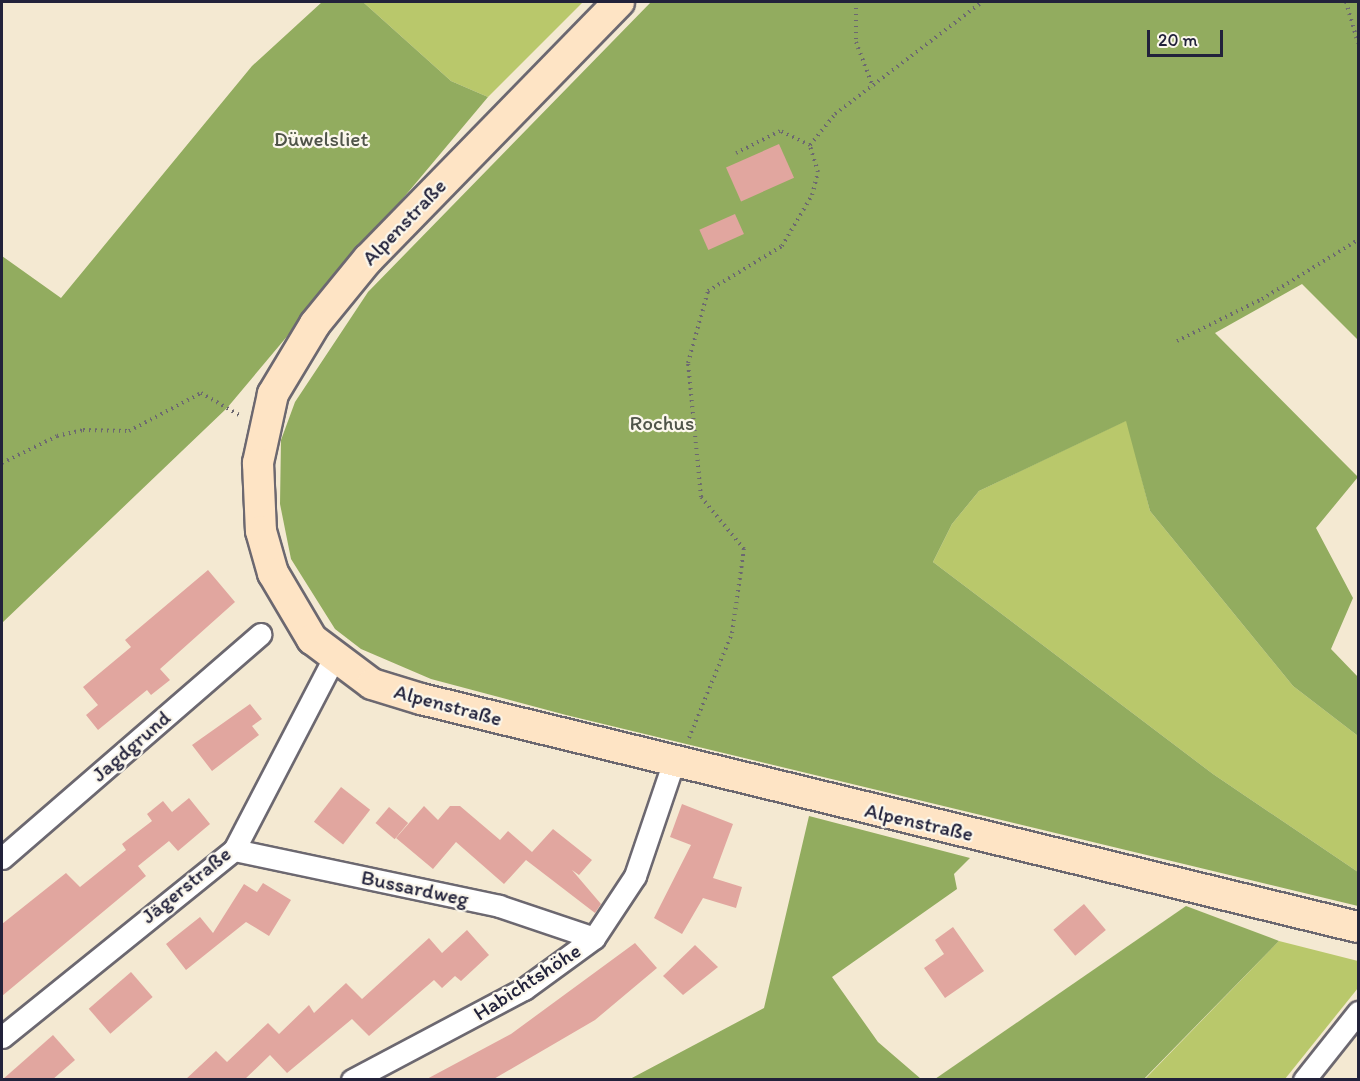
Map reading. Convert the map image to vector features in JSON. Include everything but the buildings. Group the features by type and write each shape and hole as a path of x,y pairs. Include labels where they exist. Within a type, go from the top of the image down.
{"street":[{"name":"Alpenstraße","path":"619,2 368,259 315,324 273,394 258,463 261,531 273,573 291,607 312,639 334,658 372,684 421,699 673,764 1359,927"},
{"name":"Jagdgrund","path":"2,858 261,634"},
{"name":"Jägerstraße","path":"2,1037 234,850 334,658"},
{"name":"Habichtshöhe","path":"352,1080 524,989 594,938 635,876 673,764"},
{"name":"Bussardweg","path":"234,850 499,906 594,938"},
{"path":"1304,1080 1359,1012"}],"path":[{"path":"856,2 856,42 873,87"},
{"path":"810,145 835,114 982,2"},
{"path":"1346,2 1359,43"},
{"path":"673,764 702,716 732,633 744,549 701,497 688,363 708,291 782,246 812,195 818,172 810,145 780,131 736,153"},
{"path":"1177,341 1262,299 1357,240"},
{"path":"2,463 57,436 83,430 129,431 186,396 201,393 226,407"}],"green space":[{"name":"Düwelsliet","path":"322,2 363,2 451,81 488,97 227,408 2,623 2,256 61,298 252,66"},
{"path":"363,2 583,2 488,97 451,81"},
{"name":"Rochus","path":"651,2 1358,2 1358,340 1302,284 1215,333 1358,477 1316,528 1353,598 1331,649 1358,677 1358,736 1293,686 1150,511 1126,421 979,491 952,524 933,562 1213,774 1358,872 1358,906 566,715 431,679 361,649 335,629 291,559 280,504 281,440 295,402 368,292"},
{"path":"1127,420 1150,511 1293,686 1358,736 1358,872 1213,774 933,562 952,524 979,491"},
{"path":"809,816 970,858 954,874 957,889 832,977 878,1042 921,1079 630,1079 764,1008"},
{"path":"1186,906 1279,941 1144,1079 935,1079"},
{"path":"1279,941 1358,961 1358,988 1285,1079 1144,1080"}]}
